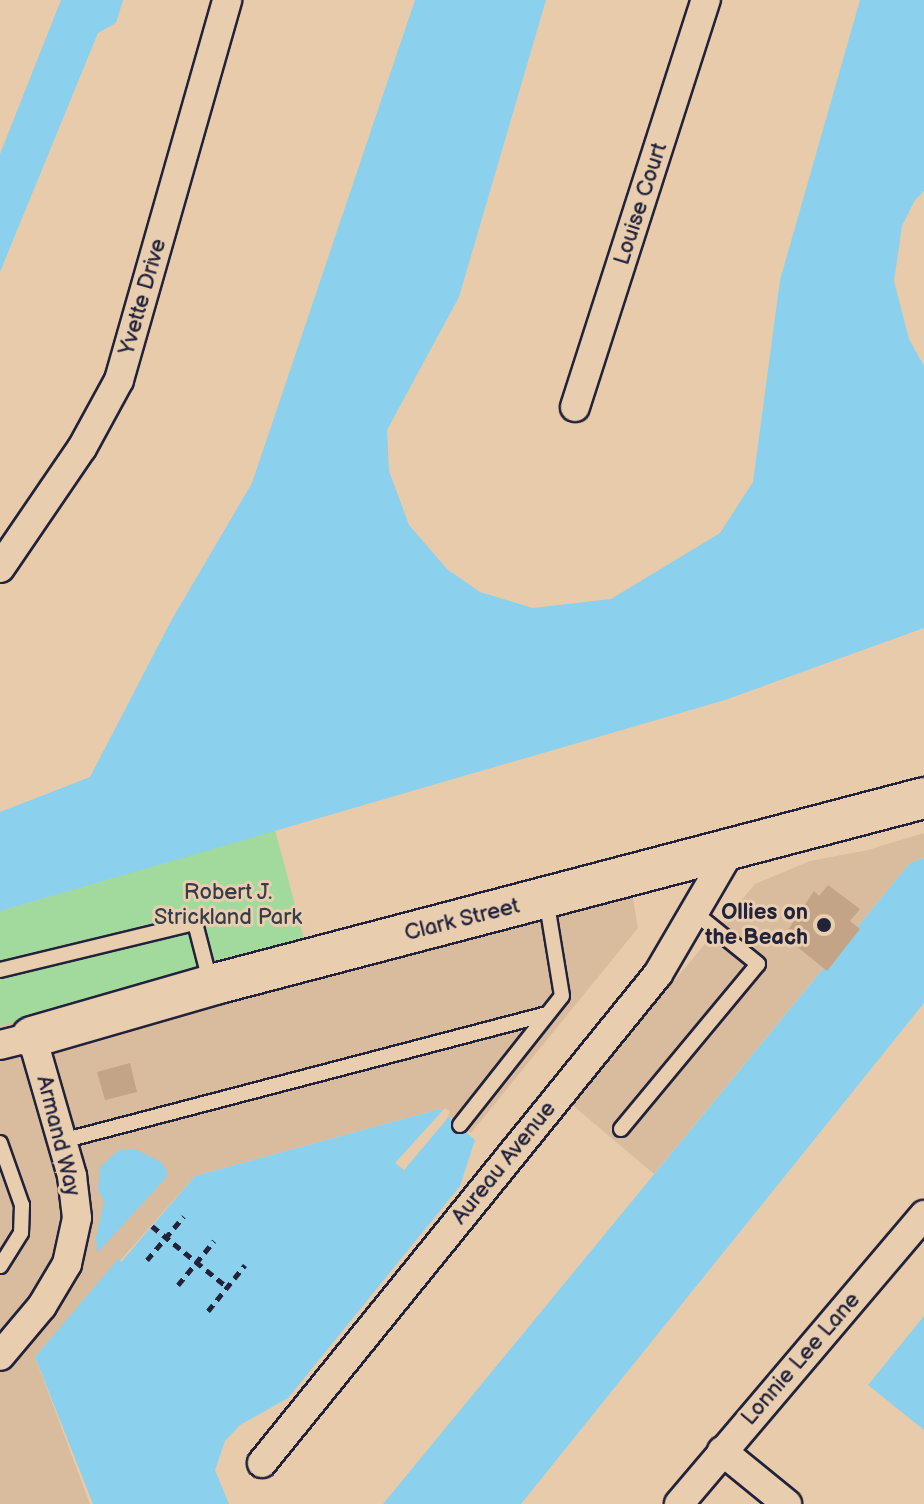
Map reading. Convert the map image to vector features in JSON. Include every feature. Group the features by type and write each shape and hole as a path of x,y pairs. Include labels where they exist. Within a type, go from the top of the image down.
{"street":[{"name":"Yvette Drive","path":"0,568 82,448 119,380 227,0"},
{"name":"Louise Court","path":"575,407 706,0"},
{"name":"Clark Street","path":"16,1041 211,985 924,798"},
{"name":"Aureau Avenue","path":"262,1463 658,974 730,851"},
{"name":"Armand Way","path":"0,1356 42,1306 67,1264 77,1218 72,1176 62,1141 16,1041"},
{"name":"Lonnie Lee Lane","path":"679,1504 924,1215"},
{"path":"722,1451 787,1504"}],"lane":[{"path":"460,1125 562,996 546,898"},
{"path":"621,1129 758,964 695,913"},
{"path":"0,970 195,923 211,985"},
{"path":"62,1141 547,1014"},
{"path":"0,1143 6,1187 22,1205 21,1233 0,1266"}],"path":[{"path":"147,1260 184,1216"},
{"path":"152,1226 227,1287"},
{"path":"178,1285 214,1241"},
{"path":"208,1311 245,1265"}],"shaded area":[{"path":"924,833 924,858 910,863 654,1174 571,1104 755,884 810,861 868,850"},
{"path":"626,858 638,928 471,1133 440,1109 195,1176 35,1357 90,1504 0,1504 0,1026"}],"green space":[{"name":"Robert J. Strickland Park","path":"275,830 306,946 0,1026 0,911"}],"water":[{"path":"61,0 123,0 116,23 98,33 0,272 0,154"},
{"path":"415,0 546,0 459,297 387,430 389,471 409,525 447,569 480,592 533,608 611,599 720,533 753,482 780,280 860,0 924,0 924,191 915,200 902,226 894,281 909,339 924,366 924,628 725,700 0,911 0,812 90,777 171,621 252,483"},
{"path":"924,858 924,1003 521,1504 383,1504 910,863"},
{"path":"440,1109 475,1140 460,1186 288,1398 240,1425 225,1441 215,1470 229,1504 93,1504 35,1357 119,1258 121,1262 195,1176"},
{"path":"135,1149 161,1162 167,1171 166,1178 97,1253 96,1238 104,1201 98,1189 100,1167 119,1150"},
{"path":"924,1316 924,1430 868,1385"}],"pier":[{"path":"445,1108 450,1112 446,1120 404,1170 395,1163"}],"building":[{"name":"Ollies on the Beach","path":"828,885 860,909 850,921 860,929 827,971 784,936 814,891 819,896"},
{"path":"130,1063 137,1092 105,1100 97,1072"}],"place":[{"name":"Ollies on the Beach","path":"824,925"}]}
